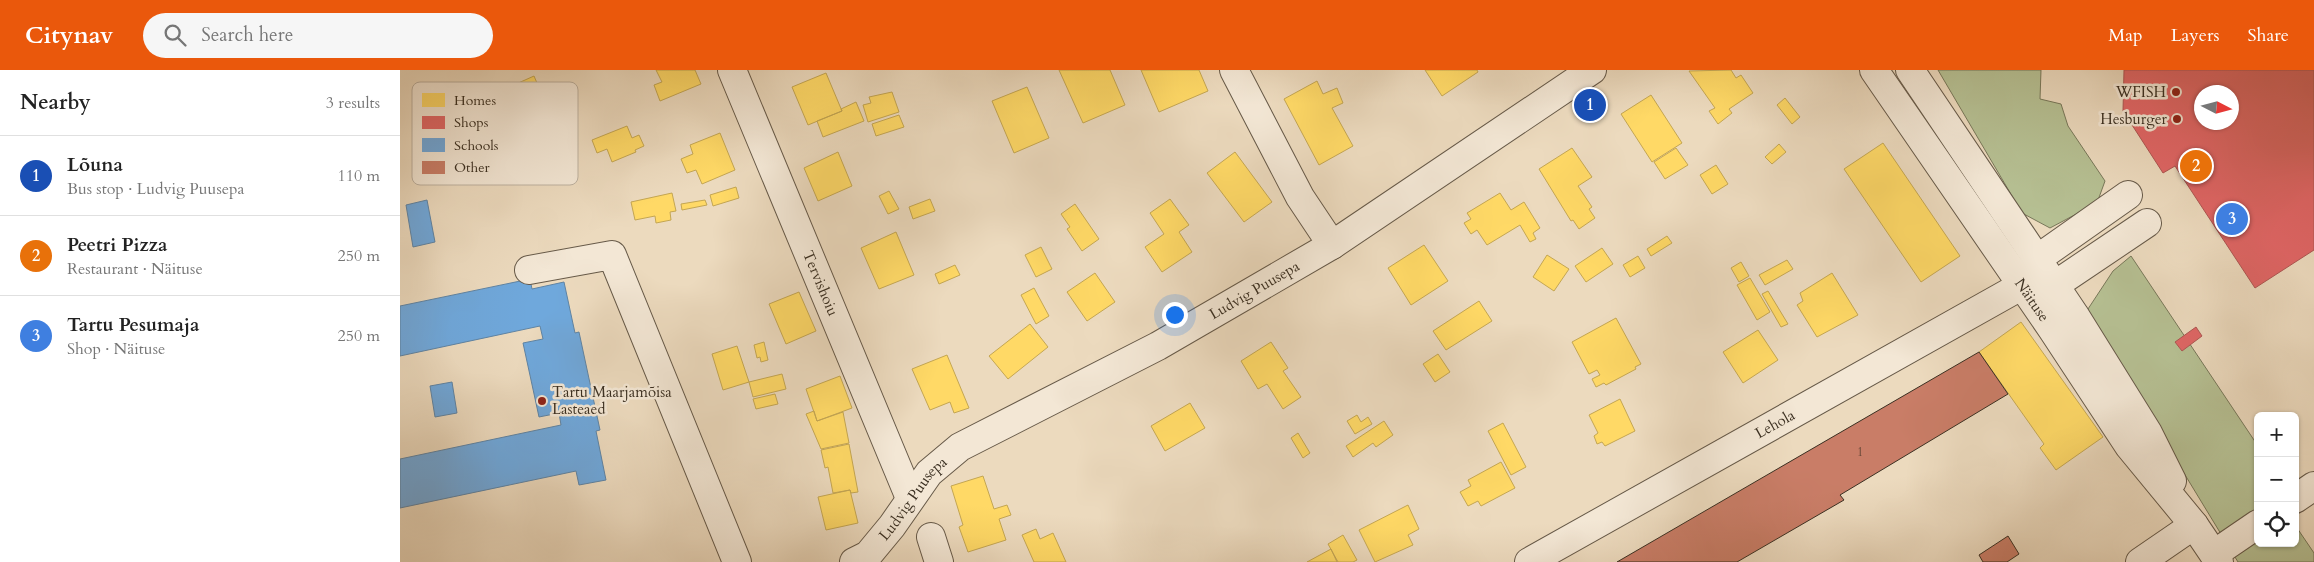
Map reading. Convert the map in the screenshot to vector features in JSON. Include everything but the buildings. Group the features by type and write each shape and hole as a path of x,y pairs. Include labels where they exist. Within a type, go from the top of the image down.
{"street":[{"name":"Tervishoiu","path":"732,70 910,498"},
{"path":"1234,70 1300,197 1332,245"},
{"name":"Ludvig Puusepa","path":"854,562 868,555 892,526 929,472 960,447 1158,346 1332,245 1592,70"},
{"name":"Näituse","path":"1874,70 2129,446 2194,525 2216,558"},
{"name":"Näituse","path":"1910,70 2055,285 2148,433 2194,525"},
{"path":"2021,286 2037,258 2128,195"},
{"path":"2021,286 2055,285 2147,223"},
{"path":"529,270 612,255 737,562"},
{"name":"Lehola","path":"1528,562 2021,286"},
{"path":"2299,496 2314,486"},
{"path":"2140,562 2194,525"},
{"path":"2216,558 2254,527"}],"green space":[{"path":"1938,70 2041,70 2040,99 2061,104 2068,126 2105,181 2097,203 2050,228 2022,213"},
{"path":"2131,256 2254,440 2254,547 2299,547 2299,531 2314,553 2314,562 2238,562 2086,312 2113,271"}],"place":[{"name":"WFISH","path":"2176,92"},
{"name":"Lõuna","path":"1590,105"},
{"name":"Hesburger","path":"2177,119"},
{"name":"Peetri Pizza","path":"2196,166"},
{"name":"Tartu Pesumaja","path":"2232,219"},
{"name":"Tartu Maarjamõisa Lasteaed","path":"542,401"}]}
